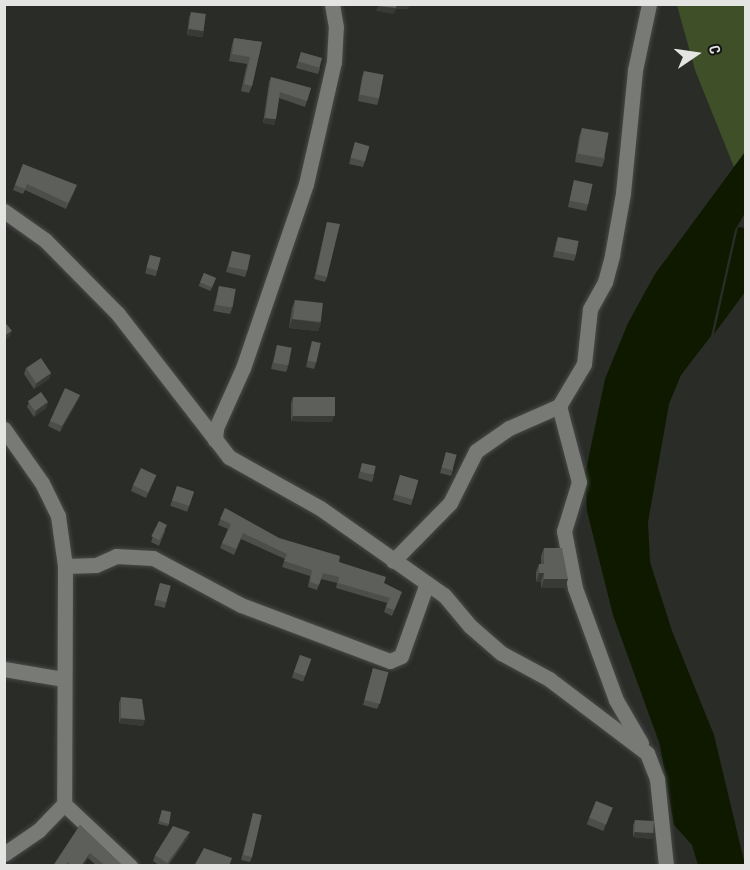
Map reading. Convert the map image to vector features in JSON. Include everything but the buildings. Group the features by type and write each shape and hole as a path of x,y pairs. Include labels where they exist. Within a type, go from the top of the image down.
{"street":[{"path":"214,440 216,428 243,368 306,184 334,62 336,27 332,4"},
{"path":"393,561 450,503 476,451 509,428 559,406 584,364 590,309 605,282 624,193 635,70 649,4"},
{"path":"4,212 45,240 118,314 219,448 246,470 320,508 427,584 501,653 567,692 647,753"},
{"path":"559,406 579,482 564,531 575,588 616,700 647,753 657,779 666,866"},
{"path":"4,429 42,483 58,516 65,566 64,804 39,830 4,854"},
{"path":"65,566 96,565 116,556 153,558 241,605 390,661 401,656 427,584"},
{"path":"4,669 64,679"},
{"path":"64,804 130,866"}],"green space":[{"path":"677,5 745,5 745,152 734,167 695,70"}],"shaded area":[{"path":"745,152 745,213 735,230 711,336 681,375 669,404 648,522 650,562 672,631 714,735 745,865 698,865 692,845 674,825 660,745 613,615 587,511 585,475 605,379 628,323 655,274"},
{"path":"738,227 745,228 745,292 714,334"}]}
